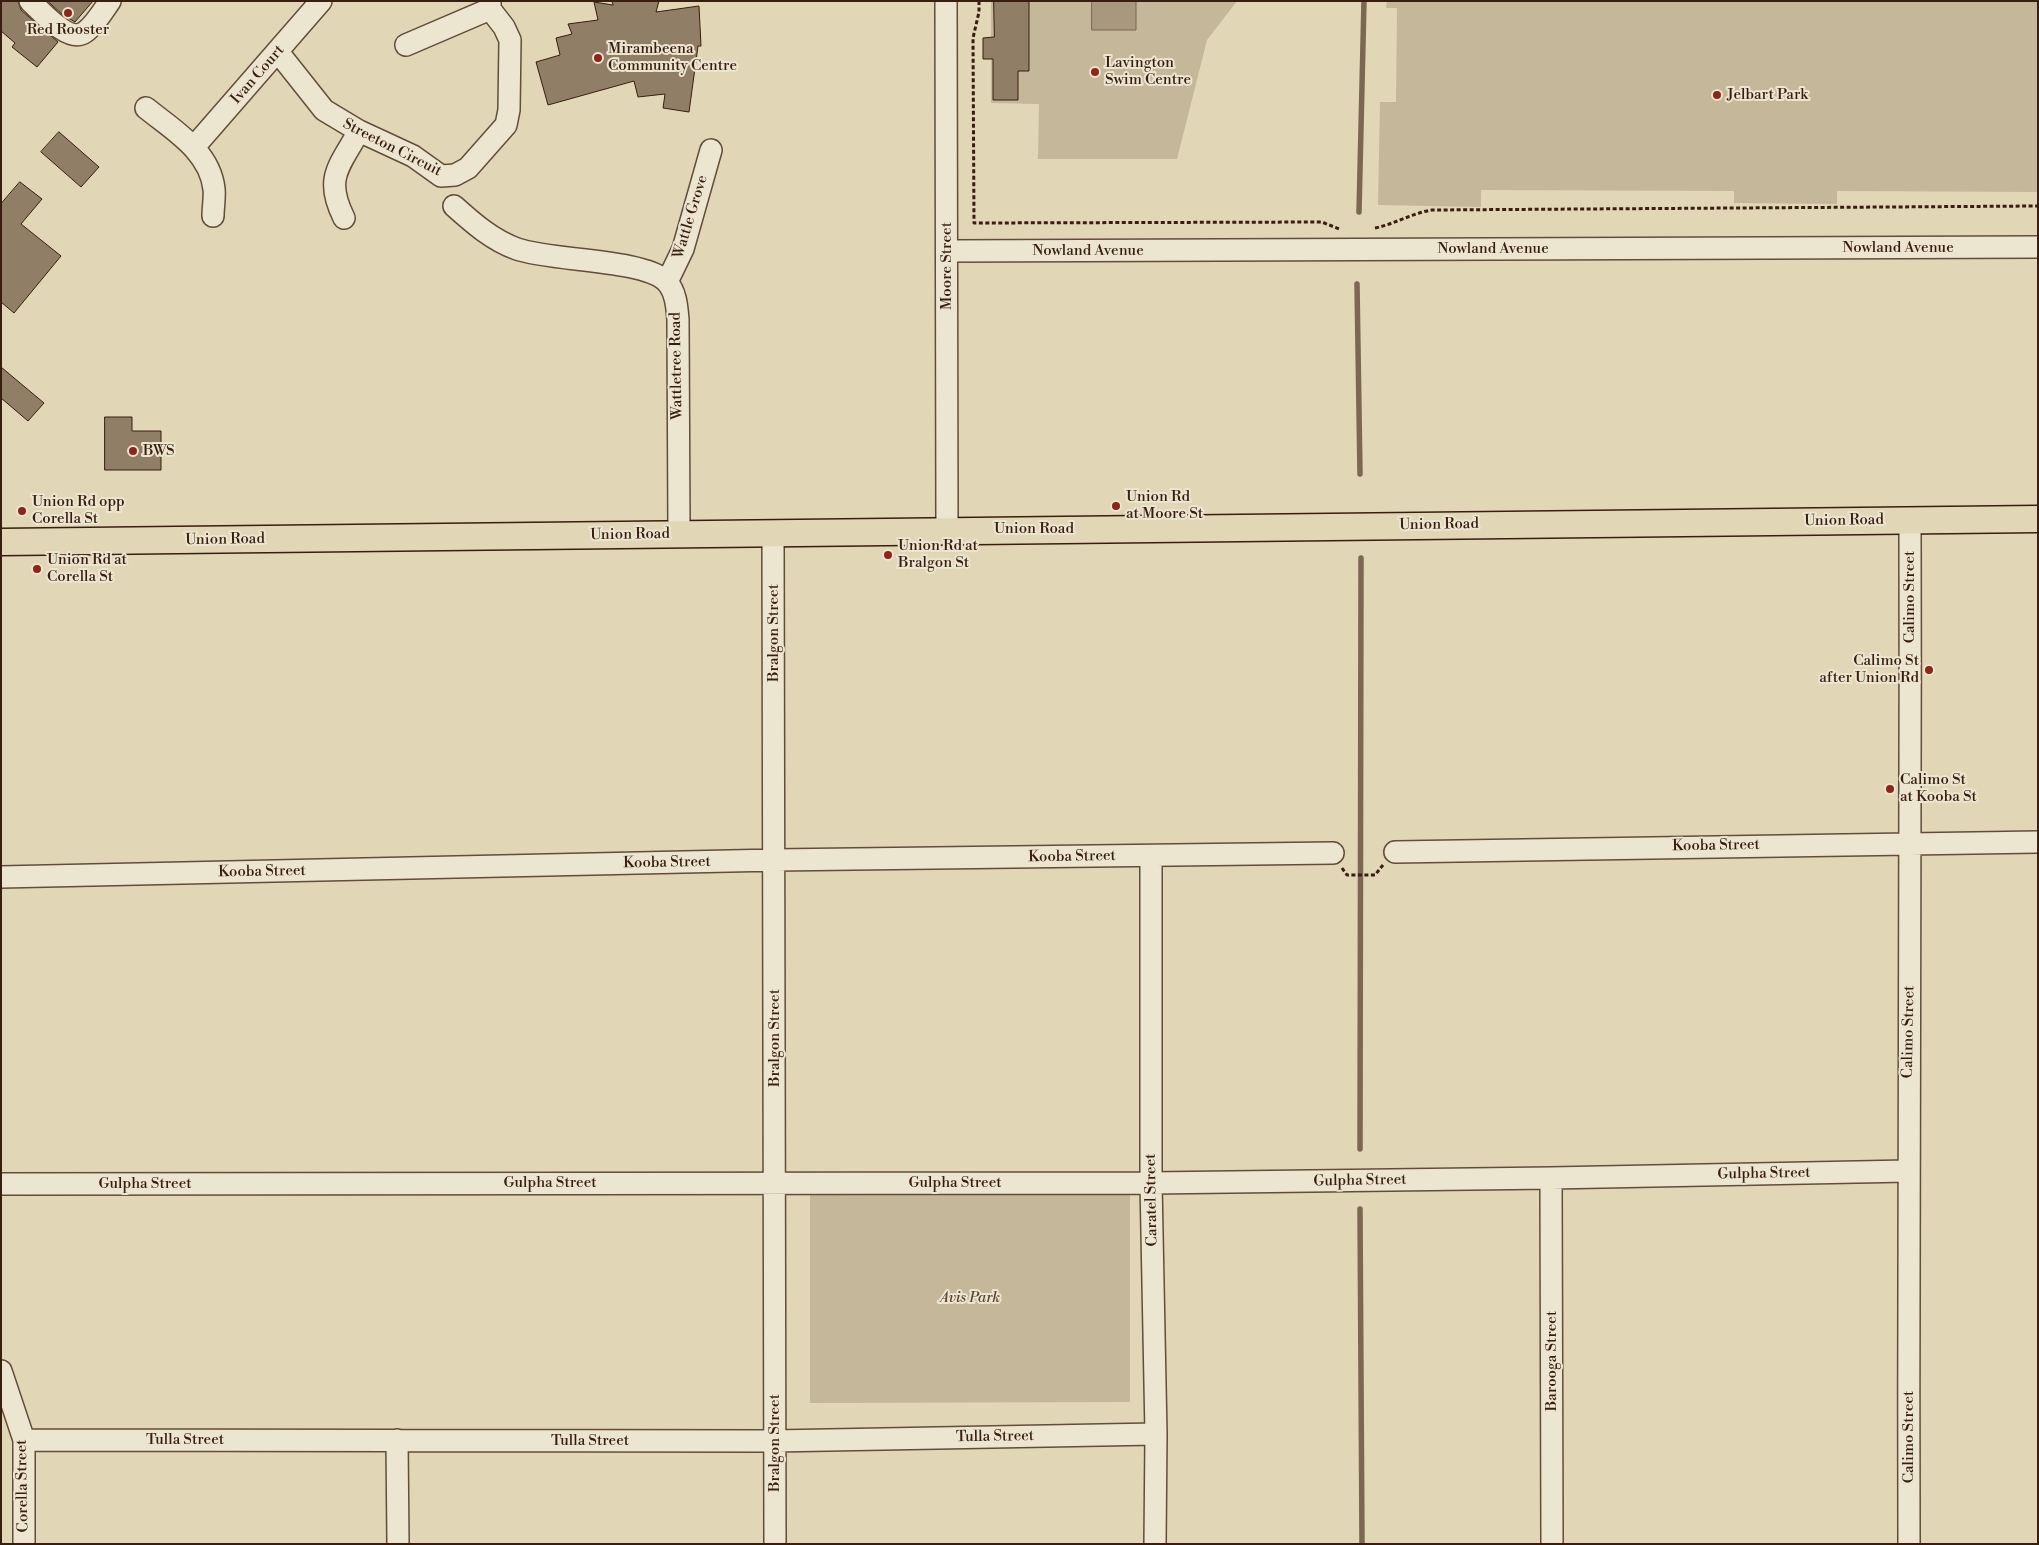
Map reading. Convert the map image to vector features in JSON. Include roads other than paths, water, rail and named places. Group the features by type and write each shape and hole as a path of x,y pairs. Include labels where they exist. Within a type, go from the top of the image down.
{"main road":[{"name":"Union Road","path":"1,542 2038,519"}],"street":[{"path":"30,1 64,32 74,35 86,32 110,1"},
{"name":"Ivan Court","path":"194,147 321,1"},
{"name":"Moore Street","path":"946,1 948,252 947,530"},
{"path":"406,45 490,5"},
{"name":"Streeton Circuit","path":"278,52 324,110 359,131 413,156 441,176 455,176 468,168 506,125 509,110 510,40 490,5"},
{"path":"146,108 194,147 208,163 214,189 213,216"},
{"path":"344,218 334,199 332,186 334,176 359,131"},
{"name":"Wattle Grove","path":"667,282 683,249 712,150"},
{"path":"454,206 495,239 518,249 637,269 650,272 667,282"},
{"name":"Nowland Avenue","path":"948,252 2038,247"},
{"name":"Wattletree Road","path":"667,282 676,302 678,320 679,534"},
{"name":"Calimo Street","path":"1910,520 1911,843 1908,1171 1910,1544"},
{"name":"Bralgon Street","path":"773,533 776,1182 774,1441 776,1544"},
{"name":"Kooba Street","path":"1395,852 2038,842"},
{"name":"Kooba Street","path":"1,878 775,860 1334,852"},
{"name":"Caratel Street","path":"1151,856 1151,1184 1156,1434 1155,1544"},
{"name":"Gulpha Street","path":"1,1184 776,1182 1151,1184 1908,1171"},
{"name":"Barooga Street","path":"1551,1178 1552,1544"},
{"name":"Corella Street","path":"1,1371 24,1440 24,1544"},
{"name":"Tulla Street","path":"24,1440 774,1441 1156,1434"},
{"path":"397,1440 398,1544"}],"waterway":[{"path":"1359,212 1364,1"},
{"path":"1357,284 1360,474"},
{"path":"1360,1149 1361,558"},
{"path":"1360,1209 1362,1544"}],"place":[{"name":"Red Rooster","path":"68,13"},
{"name":"Mirambeena Community Centre","path":"598,58"},
{"name":"Lavington Swim Centre","path":"1095,72"},
{"name":"Jelbart Park","path":"1717,95"},
{"name":"BWS","path":"133,451"},
{"name":"Union Rd at Moore St","path":"1116,506"},
{"name":"Union Rd opp Corella St","path":"22,511"},
{"name":"Union Rd at Bralgon St","path":"888,555"},
{"name":"Union Rd at Corella St","path":"37,569"},
{"name":"Calimo St after Union Rd","path":"1929,670"},
{"name":"Calimo St at Kooba St","path":"1890,789"}],"park label":[{"name":"Avis Park","path":"970,1298"}]}
